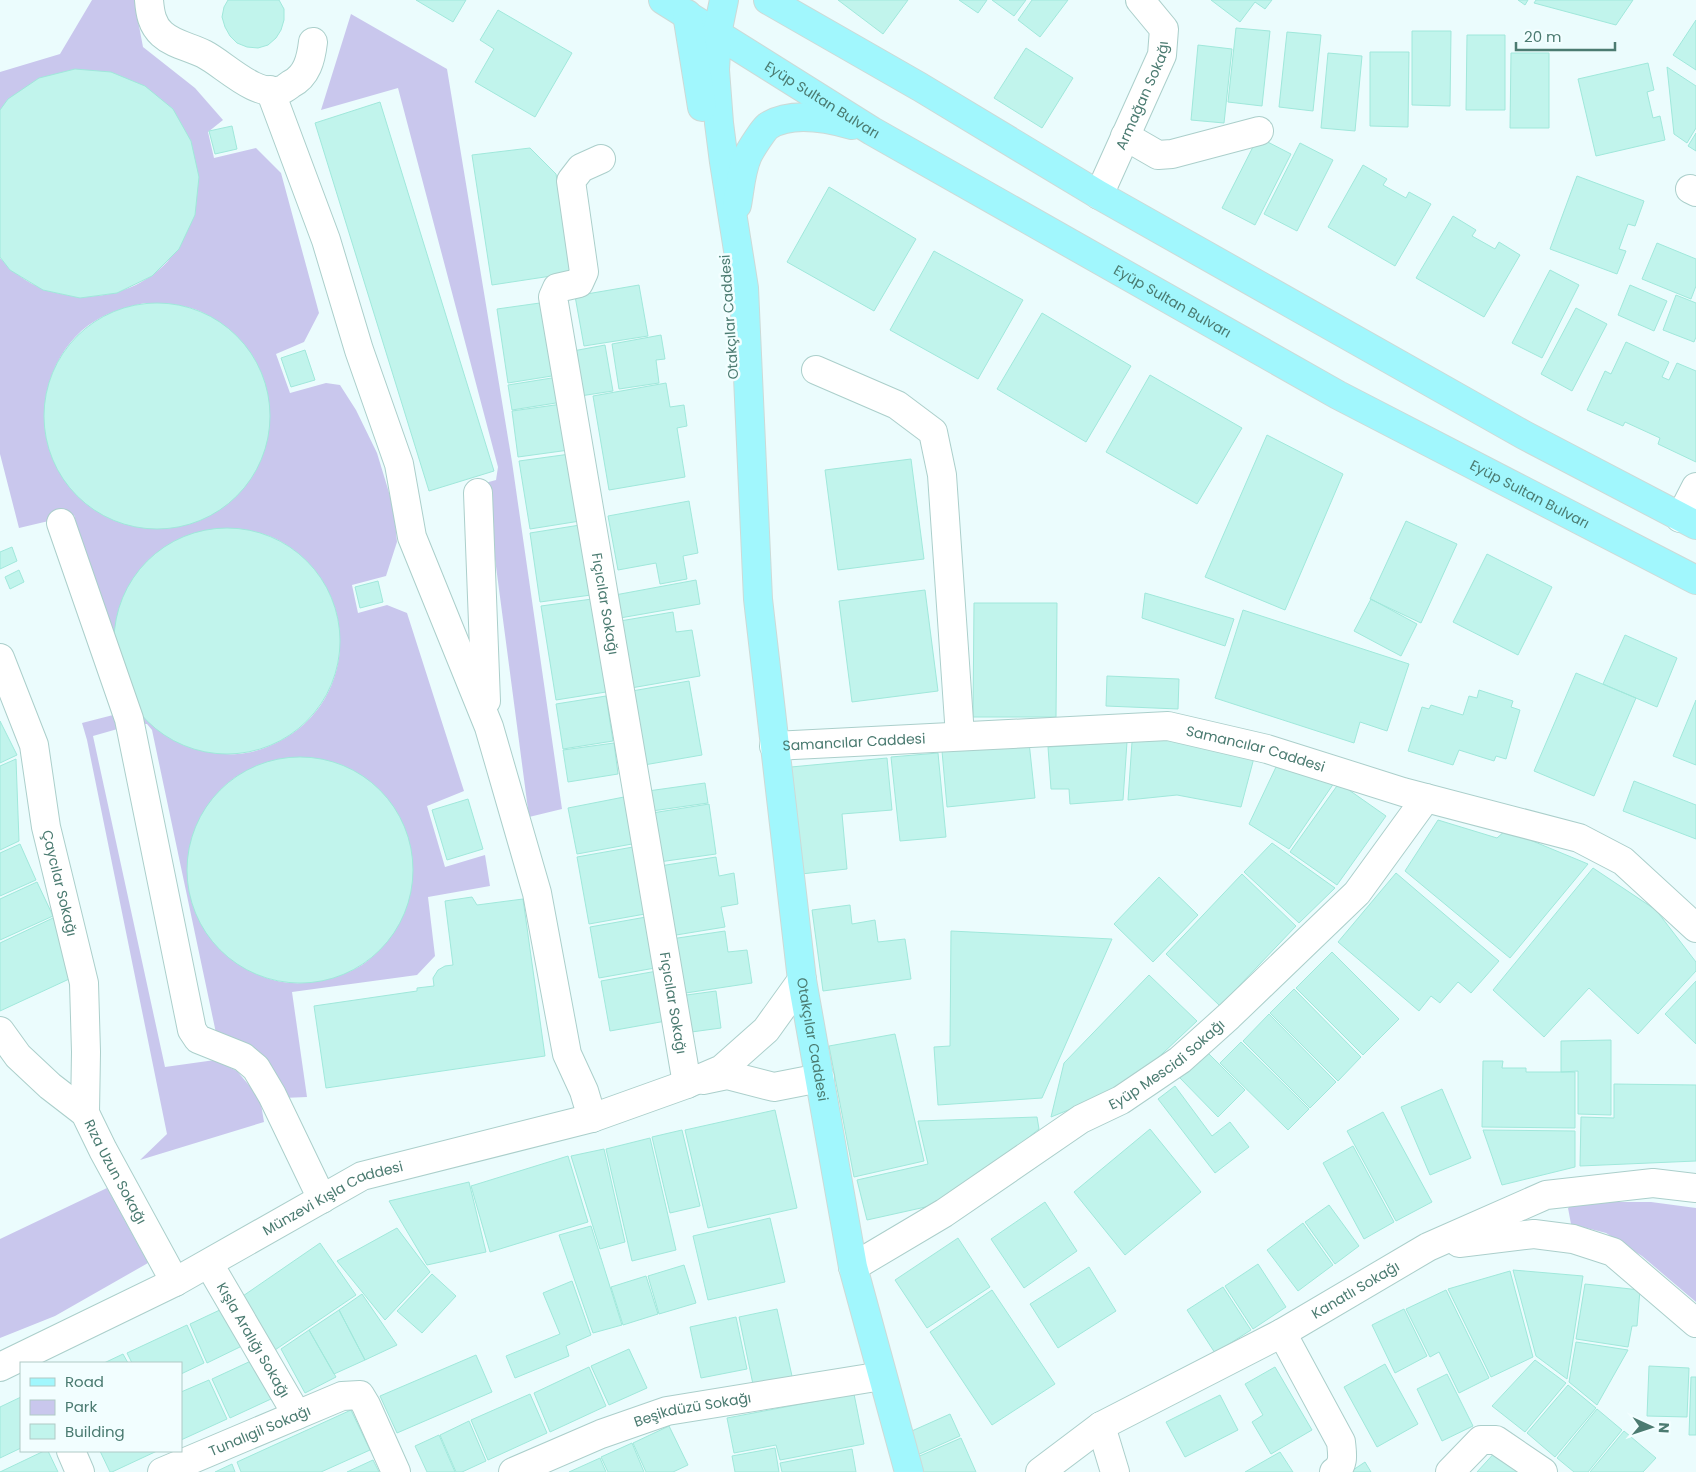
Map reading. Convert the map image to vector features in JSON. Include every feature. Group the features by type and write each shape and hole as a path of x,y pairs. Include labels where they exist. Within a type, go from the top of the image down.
{"main road":[{"path":"646,0 694,16"},
{"name":"Eyüp Sultan Bulvarı","path":"663,0 694,16 717,34 872,131 1338,395 1696,580"},
{"name":"Otakçılar Caddesi","path":"724,0 717,34 715,70 719,123 744,288 758,599 802,980 853,1266 909,1472"},
{"path":"768,0 920,87 1099,195 1524,436 1688,521"},
{"name":"Otakçılar Caddesi","path":"694,16 725,252 733,344 738,492 758,599"},
{"path":"734,226 742,177 748,155 767,127 788,118 815,118 840,122 872,131"}],"street":[{"path":"149,0 150,17 162,34 187,48 204,53 232,74 261,90 280,90 300,80 311,58 313,42"},
{"name":"Armağan Sokağı","path":"1099,195 1162,55 1164,29 1140,0"},
{"path":"270,90 326,240 359,350 398,464 412,537 487,722 537,893 567,1054 584,1091 592,1118"},
{"path":"1125,136 1158,155 1172,154 1259,131"},
{"name":"Fıçıcılar Sokağı","path":"601,159 581,168 571,181 584,272 578,283 557,288 553,297 687,1084"},
{"path":"816,370 897,406 932,432 942,475 960,736"},
{"path":"1688,521 1696,487"},
{"path":"478,493 487,722"},
{"path":"61,523 129,719 192,1030 198,1039 242,1056 256,1068 272,1095 322,1199"},
{"name":"Çaycılar Sokağı","path":"0,658 34,745 46,827 84,984 86,1113"},
{"name":"Samancılar Caddesi","path":"774,746 1168,726 1267,749 1426,798 1579,838 1623,861 1696,928"},
{"name":"Eyüp Mescidi Sokağı","path":"853,1266 944,1213 1081,1119 1121,1100 1180,1060 1229,1016 1357,893 1426,798"},
{"path":"687,1084 722,1069 766,1030 802,980"},
{"name":"Rıza Uzun Sokağı","path":"0,1031 18,1056 50,1086 86,1113 103,1150 175,1282"},
{"path":"687,1084 727,1075 774,1087 820,1078"},
{"name":"Münzevi Kışla Caddesi","path":"20,1362 34,1358 209,1264 362,1176 592,1118 687,1084"},
{"name":"Kanatlı Sokağı","path":"1040,1472 1101,1426 1282,1334 1428,1247 1546,1195 1653,1183 1696,1188"},
{"path":"1428,1247 1534,1234 1573,1239 1613,1252 1696,1323"},
{"name":"Kışla Aralığı Sokağı","path":"209,1264 297,1415"},
{"path":"1282,1334 1341,1442 1343,1459 1339,1469 1334,1472"},
{"name":"Münzevi Kışla Caddesi","path":"0,1368 20,1362"},
{"name":"Beşikdüzü Sokağı","path":"513,1472 601,1434 667,1411 882,1376"},
{"name":"Tunalıgil Sokağı","path":"162,1472 342,1396 360,1395 396,1472"},
{"path":"1101,1426 1114,1472"},
{"path":"1450,1472 1481,1440 1496,1440 1543,1472"},
{"path":"71,1452 80,1472"}],"green space":[{"path":"92,0 137,0 136,10 143,47 195,88 223,120 208,132 214,158 256,148 281,173 319,313 304,342 276,354 290,393 326,383 340,385 356,410 377,453 394,509 397,542 386,576 352,585 358,613 387,605 407,613 464,791 427,806 445,867 485,855 490,886 428,897 435,956 417,975 292,992 307,1097 283,1098 216,1033 152,730 147,724 140,724 117,676 74,515 19,528 0,454 0,258 20,276 44,289 60,294 94,296 110,294 141,282 168,261 183,239 0,111 0,72 60,54","holes":["145,303 171,304 191,308 207,314 220,323 232,333 248,352 260,373 266,396 268,419 265,442 257,464 244,484 227,502 214,512 191,523 166,528 135,526 108,517 84,501 66,482 52,458 45,431 45,402 53,372 60,357 70,343 88,326 101,318 119,310","217,529 237,530 263,534 279,540 304,559 322,581 334,605 340,631 339,657 332,683 320,706 302,726 278,742 259,750 243,753 214,753 192,748 171,738 141,713 119,653 115,638 118,619 120,610 135,579 159,552 180,539","288,758 301,758 327,761 345,767 375,788 392,808 404,830 410,854 410,879 406,904 396,927 382,948 362,965 338,976 304,983 287,983 262,976 247,969 226,955 210,937 198,917 190,895 188,872 190,849 197,826 209,804 230,781 245,772"]},
{"path":"351,14 447,69 512,462 562,809 529,817 485,483 496,480 498,467 398,88 321,110"},
{"path":"117,714 121,728 93,736 165,1067 215,1060 237,1071 253,1090 261,1104 264,1122 140,1160 167,1134 82,723"},
{"path":"107,1188 148,1263 55,1316 0,1338 0,1239"},
{"path":"1575,1202 1651,1202 1696,1208 1696,1302 1642,1256 1606,1233 1571,1224 1568,1208"}],"building":[{"path":"228,0 279,0 284,9 284,20 276,38 268,45 258,48 247,47 237,43 230,36 222,17"},
{"path":"416,0 466,0 453,22"},
{"path":"838,0 908,0 883,34"},
{"path":"959,0 987,0 978,13"},
{"path":"992,0 1026,0 1014,16"},
{"path":"1032,0 1068,0 1040,37 1018,20"},
{"path":"1211,0 1272,0 1265,9 1255,2 1240,22"},
{"path":"1518,0 1528,0 1525,5"},
{"path":"1536,0 1633,0 1616,25 1534,3"},
{"path":"498,10 572,53 535,117 475,82 494,49 480,40"},
{"path":"1696,20 1696,70 1673,55"},
{"path":"1236,28 1270,31 1262,106 1228,102"},
{"path":"1412,31 1451,31 1450,106 1412,105"},
{"path":"1287,32 1321,35 1313,111 1279,107"},
{"path":"1467,35 1505,35 1505,110 1466,110"},
{"path":"1198,45 1232,49 1224,123 1191,120"},
{"path":"1026,48 1073,78 1042,128 994,98"},
{"path":"1370,52 1409,52 1408,127 1370,126"},
{"path":"1328,53 1362,56 1355,131 1321,128"},
{"path":"1511,53 1549,53 1549,128 1510,128"},
{"path":"1648,63 1654,90 1647,92 1653,118 1660,116 1665,140 1596,156 1578,79"},
{"path":"1667,67 1696,86 1696,128 1687,143 1674,134"},
{"path":"75,69 111,72 145,86 173,109 191,141 199,177 195,215 179,249 152,276 117,293 80,298 43,290 10,270 0,257 0,110 8,99 39,78"},
{"path":"380,102 494,471 429,491 315,123"},
{"path":"232,126 237,149 215,154 209,131"},
{"path":"1696,133 1696,151 1688,146"},
{"path":"1258,137 1291,154 1255,225 1222,208"},
{"path":"1300,143 1333,160 1297,231 1264,214"},
{"path":"530,148 556,174 571,273 492,285 472,155"},
{"path":"1363,165 1387,179 1383,185 1406,198 1409,192 1431,204 1395,266 1328,227"},
{"path":"1577,176 1644,201 1635,226 1628,224 1619,249 1626,251 1617,274 1550,249"},
{"path":"829,187 916,239 874,311 787,262"},
{"path":"1453,216 1476,230 1472,236 1495,249 1499,242 1520,255 1484,317 1416,278"},
{"path":"1657,243 1696,259 1696,286 1691,299 1642,279"},
{"path":"934,251 1023,300 978,379 890,330"},
{"path":"1550,270 1579,285 1542,358 1512,343"},
{"path":"639,285 648,336 584,346 575,296"},
{"path":"1630,285 1667,301 1654,331 1618,315"},
{"path":"1676,295 1696,303 1696,337 1694,342 1663,330"},
{"path":"547,302 558,375 508,383 497,309"},
{"path":"146,303 168,303 190,307 210,316 229,328 245,344 257,363 266,383 270,416 266,449 262,459 245,488 229,504 210,516 190,525 168,529 146,529 124,525 104,516 85,504 69,488 57,469 48,449 44,427 44,405 48,383 57,363 69,344 85,328 104,316 124,307"},
{"path":"1576,308 1607,324 1572,391 1541,374"},
{"path":"1042,313 1131,366 1086,442 997,389"},
{"path":"661,335 665,359 656,360 659,383 619,389 612,344"},
{"path":"1626,342 1669,362 1662,377 1669,380 1677,363 1696,371 1696,462 1658,444 1660,438 1625,422 1623,426 1587,410 1605,371 1611,374"},
{"path":"605,345 613,391 580,396 573,351"},
{"path":"305,350 315,380 291,387 281,358"},
{"path":"1150,375 1242,428 1197,504 1106,452"},
{"path":"558,377 562,402 512,410 508,385"},
{"path":"666,383 670,407 684,405 687,426 677,428 685,477 609,490 593,396"},
{"path":"562,404 569,450 518,457 512,411"},
{"path":"1267,435 1343,474 1285,610 1205,577"},
{"path":"570,454 580,521 530,529 519,461"},
{"path":"911,459 924,559 838,570 825,470"},
{"path":"689,501 698,553 683,556 687,579 660,584 656,563 618,570 608,516"},
{"path":"1406,521 1457,544 1421,623 1370,599"},
{"path":"580,525 591,595 540,602 530,533"},
{"path":"216,528 238,528 270,536 280,541 299,553 315,569 332,598 338,619 340,641 338,663 332,684 315,713 299,729 270,746 238,754 216,754 184,746 174,741 155,729 139,713 122,684 114,652 114,630 122,598 127,588 139,569 155,553 184,536"},
{"path":"12,547 17,561 0,569 0,552"},
{"path":"1487,554 1552,587 1518,655 1453,622"},
{"path":"19,570 24,582 10,589 5,577"},
{"path":"696,580 700,604 620,618 615,595"},
{"path":"378,581 383,602 360,608 355,587"},
{"path":"925,590 938,691 852,702 839,601"},
{"path":"1145,593 1234,619 1225,646 1142,618"},
{"path":"592,599 606,692 556,700 541,606"},
{"path":"1371,599 1417,624 1401,656 1354,631"},
{"path":"974,603 1057,603 1056,717 973,717"},
{"path":"1243,610 1409,664 1387,731 1360,722 1354,743 1215,698"},
{"path":"673,612 676,632 692,630 700,676 631,688 620,621"},
{"path":"1625,635 1677,658 1657,707 1603,684"},
{"path":"1576,673 1636,698 1594,796 1534,771"},
{"path":"1107,676 1179,679 1178,709 1106,706"},
{"path":"689,681 702,755 644,765 632,691"},
{"path":"1479,690 1513,701 1511,707 1520,710 1506,759 1496,756 1494,761 1459,750 1453,765 1408,751 1422,707 1429,709 1431,705 1463,715 1469,696 1477,698"},
{"path":"606,696 613,741 563,749 556,704"},
{"path":"1696,700 1696,765 1673,756"},
{"path":"0,721 17,755 0,763"},
{"path":"1184,736 1255,754 1241,807 1177,795 1128,800 1132,742"},
{"path":"1029,742 1035,798 947,807 942,751"},
{"path":"1127,742 1123,800 1070,804 1069,789 1051,789 1048,747"},
{"path":"614,743 618,774 568,782 563,750"},
{"path":"938,753 946,837 900,841 891,757"},
{"path":"289,757 311,757 333,761 353,770 372,782 388,798 400,817 409,837 413,870 409,903 405,913 388,942 372,958 353,970 333,979 311,983 289,983 267,979 247,970 228,958 212,942 200,923 191,903 187,881 187,859 191,837 200,817 212,798 228,782 247,770 267,761"},
{"path":"887,758 892,810 842,814 847,869 801,874 791,767"},
{"path":"16,759 19,841 0,850 0,766"},
{"path":"1276,767 1334,783 1289,849 1249,824"},
{"path":"1634,781 1696,805 1696,839 1623,811"},
{"path":"705,783 708,803 652,811 648,791"},
{"path":"1339,783 1386,816 1337,885 1290,852"},
{"path":"624,797 632,844 577,854 568,808"},
{"path":"468,799 483,849 447,860 432,810"},
{"path":"709,804 716,854 659,862 652,813"},
{"path":"1438,820 1497,838 1506,830 1588,864 1510,958 1405,871"},
{"path":"1272,843 1335,888 1299,923 1244,872"},
{"path":"20,844 36,880 0,896 0,853"},
{"path":"633,847 645,914 589,924 577,857"},
{"path":"716,857 719,876 734,873 738,904 721,907 725,927 670,936 660,866"},
{"path":"1593,868 1656,910 1696,962 1696,971 1638,1034 1589,988 1544,1037 1493,990"},
{"path":"1396,873 1499,961 1471,993 1458,982 1440,1003 1431,996 1419,1011 1338,942"},
{"path":"1242,874 1296,926 1220,1006 1166,954"},
{"path":"1159,877 1198,915 1153,962 1114,924"},
{"path":"37,882 53,916 0,940 0,899"},
{"path":"472,897 477,905 523,899 545,1056 326,1088 314,1006 417,991 417,988 434,986 433,978 438,970 445,966 453,965 445,901"},
{"path":"850,905 852,924 875,920 878,942 905,939 911,979 823,991 812,910"},
{"path":"646,917 655,968 599,978 590,927"},
{"path":"53,918 80,974 0,1011 0,943"},
{"path":"725,931 728,952 747,950 752,983 679,994 671,939"},
{"path":"951,931 1112,939 1042,1098 938,1105 934,1047 950,1046"},
{"path":"1332,952 1399,1019 1363,1055 1296,988"},
{"path":"657,971 666,1021 610,1031 601,981"},
{"path":"1149,975 1197,1021 1128,1086 1051,1117 1064,1063"},
{"path":"1696,981 1696,1044 1665,1014"},
{"path":"1294,989 1361,1057 1338,1081 1270,1013"},
{"path":"716,991 721,1028 684,1033 679,996"},
{"path":"1269,1014 1336,1082 1310,1108 1243,1041"},
{"path":"895,1034 924,1161 854,1177 829,1046"},
{"path":"1611,1040 1611,1115 1578,1114 1578,1071 1561,1072 1561,1041"},
{"path":"1241,1042 1309,1109 1288,1130 1220,1063"},
{"path":"1207,1052 1245,1090 1218,1117 1180,1078"},
{"path":"1483,1061 1503,1061 1502,1068 1526,1068 1526,1072 1575,1072 1575,1128 1482,1127"},
{"path":"1614,1084 1696,1085 1696,1161 1580,1166 1581,1117 1614,1118"},
{"path":"1175,1086 1212,1136 1230,1122 1249,1147 1215,1173 1158,1099"},
{"path":"1442,1089 1471,1158 1430,1175 1401,1107"},
{"path":"775,1110 797,1208 708,1228 685,1130"},
{"path":"1383,1112 1432,1202 1396,1221 1347,1131"},
{"path":"1037,1117 1039,1129 948,1202 867,1220 857,1180 928,1164 918,1121"},
{"path":"1150,1129 1201,1192 1125,1255 1074,1192"},
{"path":"682,1130 700,1206 670,1213 652,1137"},
{"path":"1483,1130 1575,1131 1575,1167 1502,1185"},
{"path":"650,1138 676,1250 632,1261 606,1149"},
{"path":"1353,1146 1394,1222 1364,1239 1323,1163"},
{"path":"604,1149 625,1242 600,1249 571,1156"},
{"path":"568,1156 588,1222 490,1252 471,1186"},
{"path":"469,1182 486,1252 427,1265 389,1201"},
{"path":"1045,1202 1077,1251 1024,1288 991,1239"},
{"path":"1329,1205 1359,1246 1335,1264 1305,1222"},
{"path":"770,1218 785,1282 708,1300 693,1236"},
{"path":"1303,1223 1333,1265 1298,1291 1267,1250"},
{"path":"591,1226 622,1325 593,1333 559,1235"},
{"path":"397,1228 430,1272 385,1320 337,1261"},
{"path":"958,1238 990,1287 927,1328 895,1280"},
{"path":"320,1243 356,1295 275,1350 240,1298"},
{"path":"1258,1264 1286,1307 1253,1329 1225,1286"},
{"path":"684,1265 696,1303 659,1314 648,1276"},
{"path":"1089,1267 1116,1311 1058,1348 1030,1304"},
{"path":"1513,1270 1583,1276 1567,1379 1536,1356"},
{"path":"1510,1271 1533,1357 1491,1377 1448,1289"},
{"path":"432,1274 456,1296 422,1333 397,1311"},
{"path":"646,1276 658,1314 623,1325 611,1287"},
{"path":"572,1281 591,1335 566,1346 569,1356 515,1378 506,1356 560,1334 543,1293"},
{"path":"1585,1284 1640,1290 1637,1326 1632,1326 1628,1347 1576,1339"},
{"path":"1223,1287 1251,1330 1215,1353 1187,1310"},
{"path":"992,1290 1055,1384 992,1425 930,1332"},
{"path":"1446,1290 1489,1378 1459,1393 1439,1352 1430,1357 1406,1309"},
{"path":"362,1294 397,1345 365,1360 339,1310"},
{"path":"224,1308 242,1346 207,1363 190,1324"},
{"path":"777,1309 794,1385 755,1394 739,1317"},
{"path":"1404,1309 1427,1356 1395,1373 1372,1325"},
{"path":"339,1310 365,1360 334,1374 309,1330"},
{"path":"736,1317 747,1369 701,1378 690,1327"},
{"path":"187,1325 204,1363 182,1374 182,1362 132,1362 127,1353"},
{"path":"309,1330 336,1377 305,1393 281,1349"},
{"path":"1576,1342 1628,1350 1597,1405 1569,1382"},
{"path":"629,1349 647,1388 609,1405 591,1366"},
{"path":"123,1354 127,1362 106,1362"},
{"path":"476,1355 492,1392 397,1433 380,1396"},
{"path":"253,1360 271,1399 230,1418 212,1379"},
{"path":"1535,1360 1566,1383 1525,1432 1492,1406"},
{"path":"1385,1364 1418,1424 1377,1447 1344,1387"},
{"path":"1649,1366 1689,1368 1687,1417 1647,1416"},
{"path":"589,1367 606,1406 550,1432 534,1393"},
{"path":"1275,1367 1312,1430 1271,1454 1252,1422 1263,1415 1245,1384"},
{"path":"1447,1374 1473,1426 1442,1441 1417,1389"},
{"path":"1691,1377 1696,1377 1696,1435 1689,1435"},
{"path":"209,1380 227,1419 182,1440 182,1392"},
{"path":"1568,1385 1596,1408 1555,1457 1527,1433"},
{"path":"530,1394 547,1433 488,1460 471,1420"},
{"path":"854,1394 864,1444 780,1460 776,1445 734,1453 727,1418"},
{"path":"1220,1395 1238,1430 1185,1457 1166,1422"},
{"path":"20,1397 20,1448 0,1458 0,1407"},
{"path":"1597,1409 1622,1430 1588,1472 1574,1472 1557,1458"},
{"path":"351,1410 370,1450 321,1472 241,1472 237,1462"},
{"path":"950,1414 960,1436 915,1456 905,1434"},
{"path":"469,1421 486,1461 462,1472 456,1472 440,1435"},
{"path":"669,1426 688,1465 673,1472 646,1472 633,1443"},
{"path":"1624,1431 1656,1458 1643,1472 1590,1472"},
{"path":"439,1435 455,1472 427,1472 415,1446"},
{"path":"961,1438 976,1472 922,1472 915,1458"},
{"path":"632,1443 644,1472 608,1472 601,1457"},
{"path":"775,1448 779,1472 735,1472 732,1456"},
{"path":"852,1449 856,1472 782,1472 780,1463"},
{"path":"1498,1449 1524,1472 1477,1472"},
{"path":"42,1452 48,1452 58,1472 0,1472"},
{"path":"100,1452 155,1452 112,1472 110,1472"},
{"path":"1280,1452 1293,1472 1245,1472"},
{"path":"600,1458 606,1472 569,1472"},
{"path":"373,1460 379,1472 347,1472"},
{"path":"1365,1462 1371,1472 1350,1472"},
{"path":"232,1464 235,1472 215,1472"}]}
